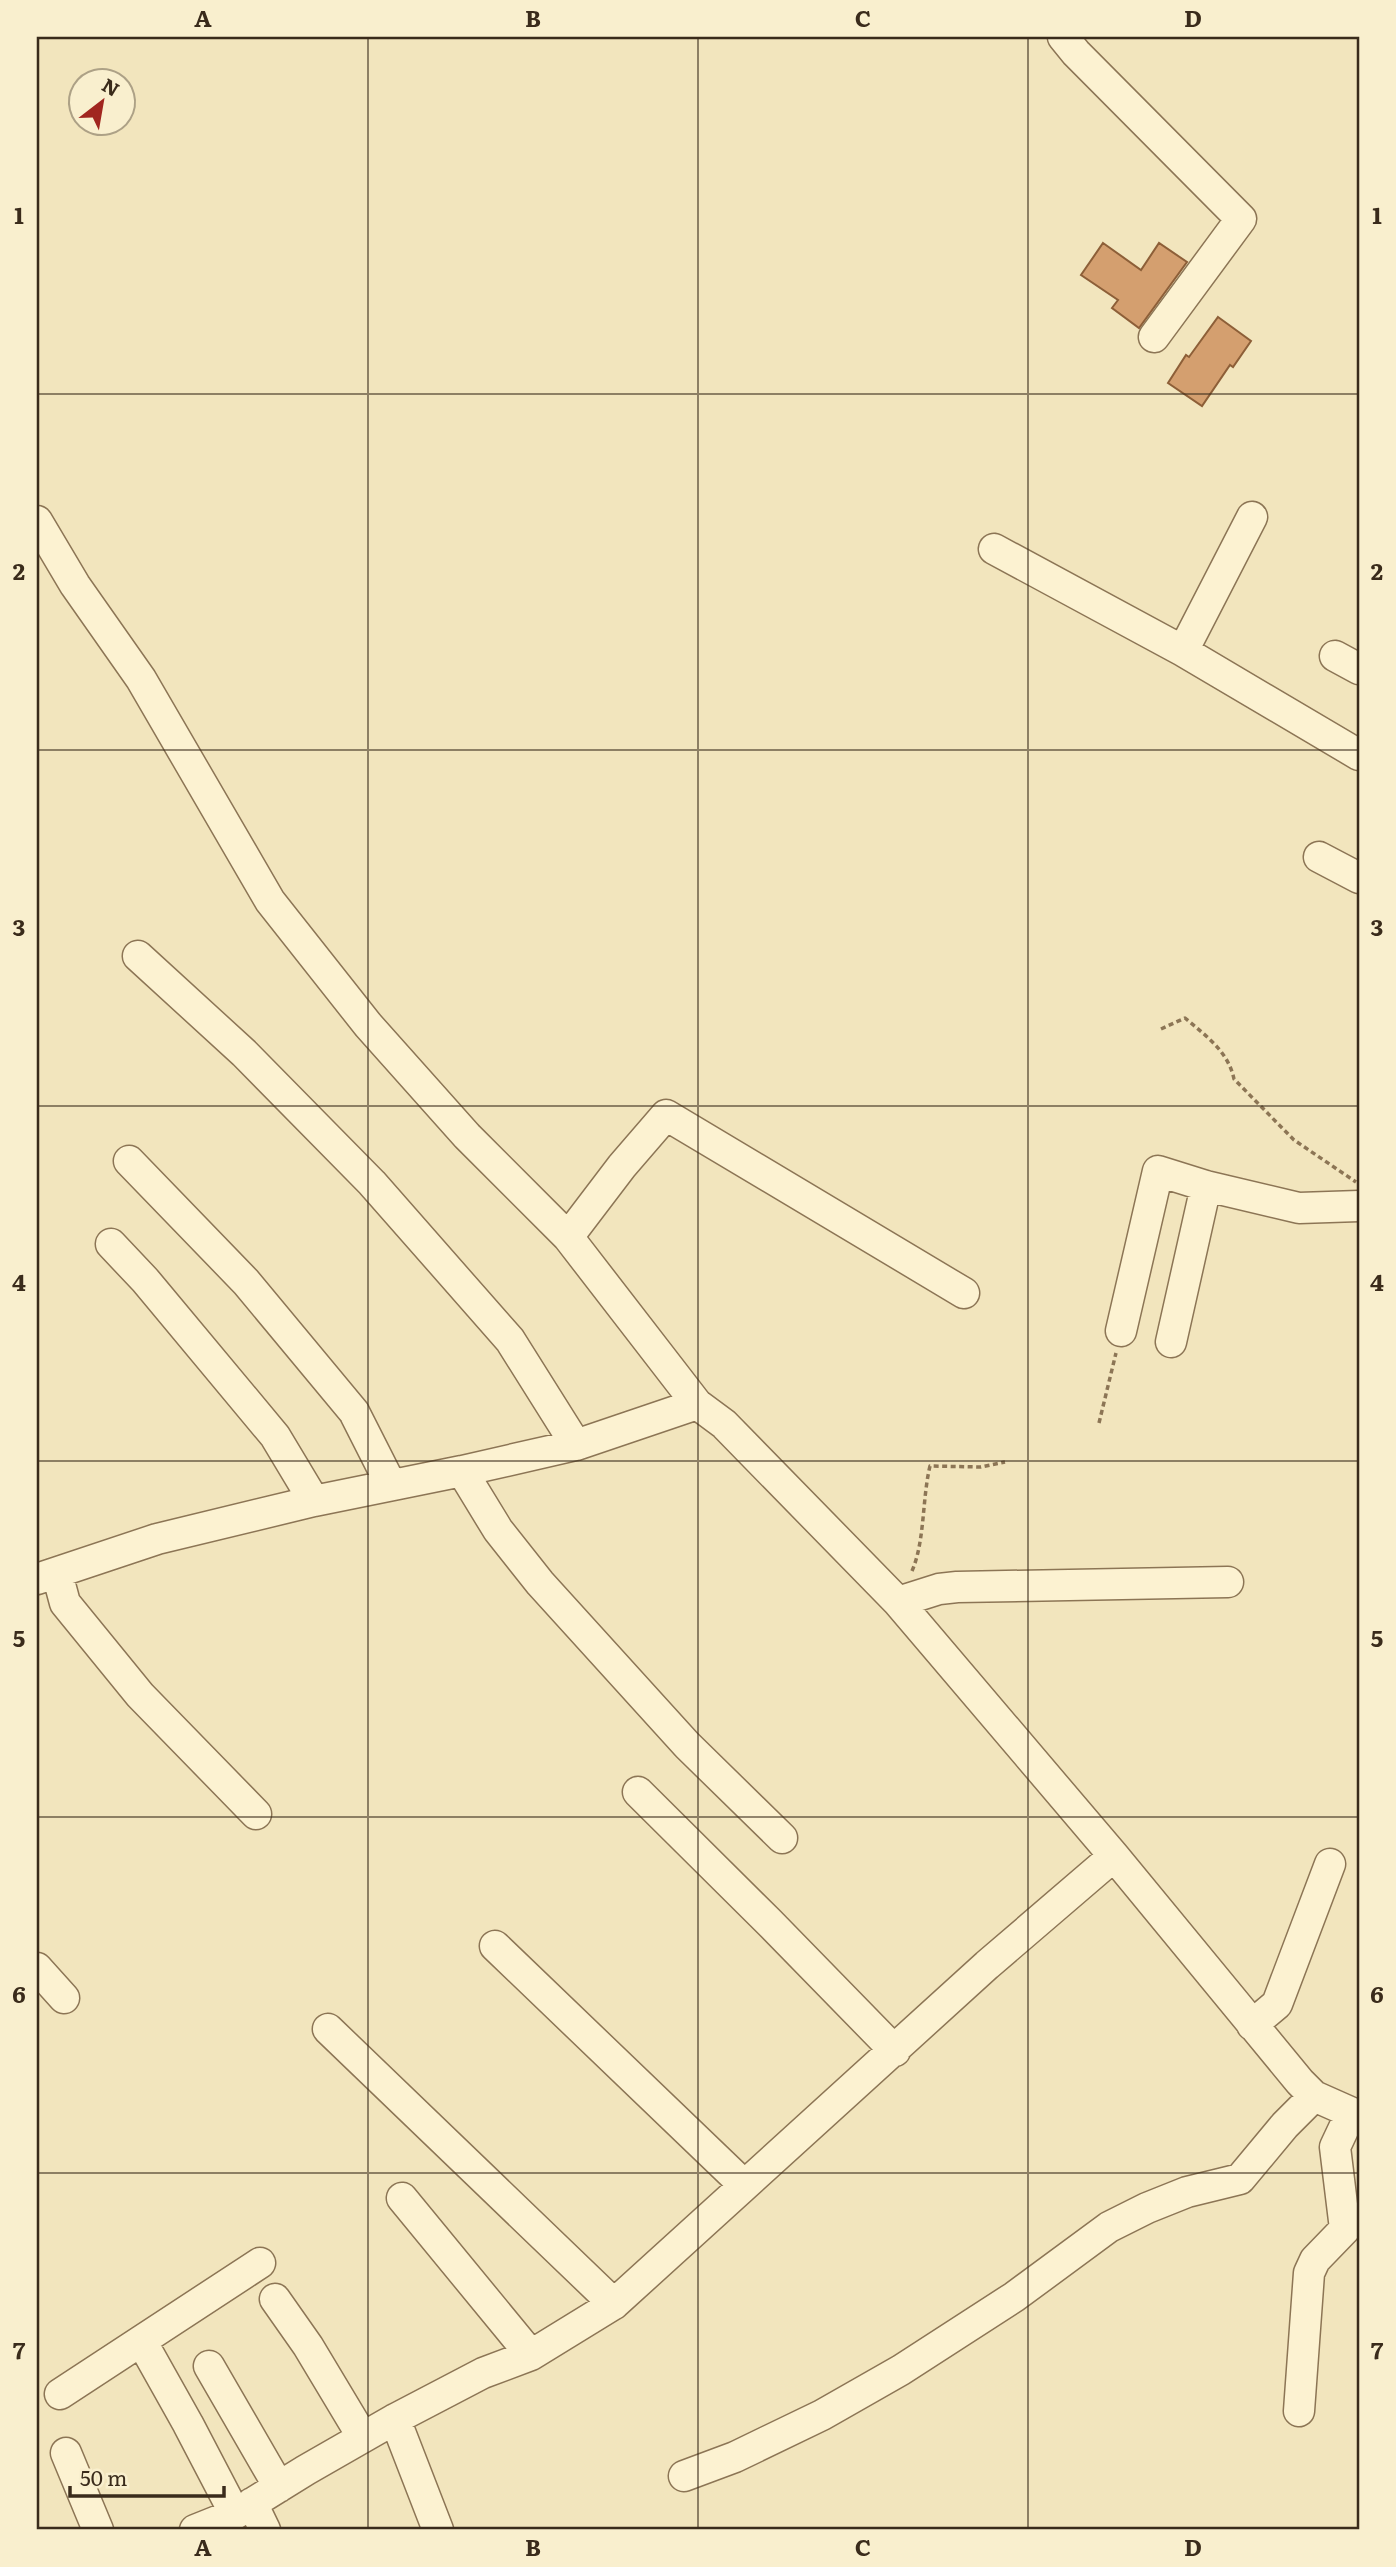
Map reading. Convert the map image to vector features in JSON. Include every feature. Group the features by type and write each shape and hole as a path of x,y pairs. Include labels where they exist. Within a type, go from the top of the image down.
{"street":[{"path":"1063,37 1241,219 1154,337"},
{"path":"1183,651 1252,517"},
{"path":"37,522 75,585 141,679 270,901 368,1025 467,1136 568,1237 697,1404 724,1424 898,1602 1314,2096 1355,2115 1335,2147 1345,2229 1315,2260 1309,2273 1299,2411"},
{"path":"994,549 1183,651 1359,754"},
{"path":"1319,857 1359,878"},
{"path":"138,956 244,1053 372,1183 510,1340 576,1445"},
{"path":"568,1237 622,1166 666,1115 964,1293"},
{"path":"129,1161 246,1282 355,1412 391,1485"},
{"path":"1121,1331 1158,1171 1206,1186 1298,1208 1359,1206"},
{"path":"1171,1342 1206,1186"},
{"path":"111,1244 145,1280 275,1436 314,1500"},
{"path":"256,1814 132,1685 65,1603 47,1576 157,1539 314,1500 576,1445 697,1404"},
{"path":"462,1471 498,1530 540,1583 687,1745 782,1838"},
{"path":"898,1602 939,1589 957,1587 1228,1582"},
{"path":"638,1792 895,2051"},
{"path":"195,2530 244,2509 362,2436 484,2374 531,2355 614,2304 987,1965 1114,1856"},
{"path":"1252,2025 1277,2004 1330,1864"},
{"path":"495,1946 744,2185"},
{"path":"37,1968 64,1998"},
{"path":"328,2029 614,2304"},
{"path":"684,2476 735,2457 822,2415 901,2370 1014,2297 1109,2227 1187,2192 1240,2179 1285,2125 1314,2096"},
{"path":"402,2198 531,2355"},
{"path":"60,2395 260,2263"},
{"path":"275,2299 308,2346 362,2436"},
{"path":"142,2342 188,2424 244,2509 265,2530"},
{"path":"209,2366 279,2487"},
{"path":"395,2419 438,2530"},
{"path":"66,2453 98,2530"}],"path":[{"path":"1161,1029 1185,1018 1217,1045 1231,1066 1234,1079 1294,1140 1359,1184"},
{"path":"1098,1423 1121,1331"},
{"path":"898,1602 917,1559 929,1466 981,1467 1005,1462"}],"building":[{"path":"1103,243 1141,270 1159,243 1187,262 1139,328 1112,308 1118,300 1081,275"},
{"path":"1218,317 1251,341 1233,367 1230,365 1202,406 1168,383 1186,355 1189,357"}]}
